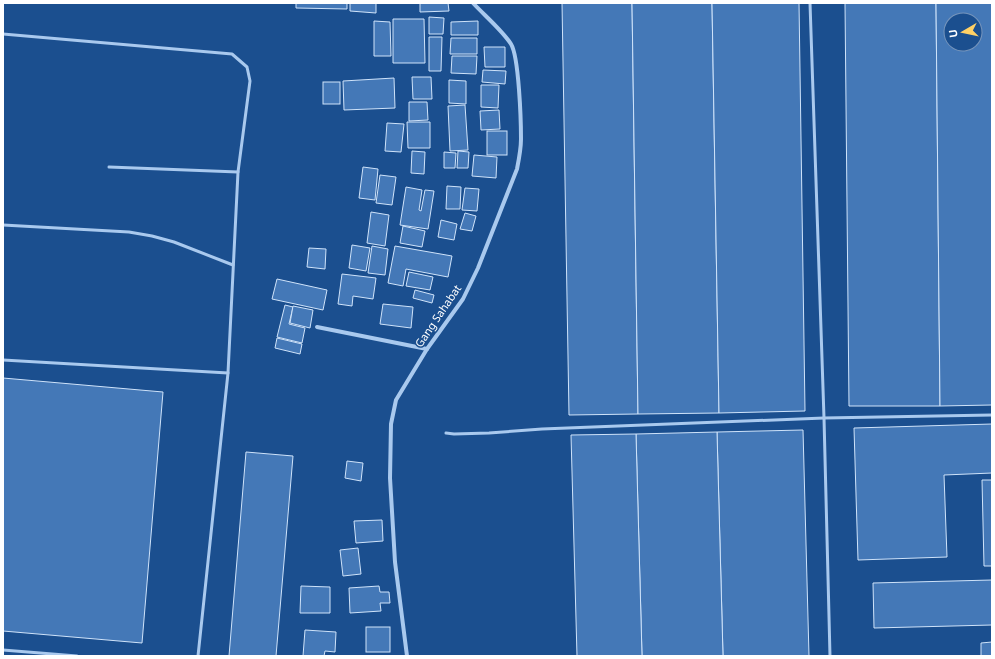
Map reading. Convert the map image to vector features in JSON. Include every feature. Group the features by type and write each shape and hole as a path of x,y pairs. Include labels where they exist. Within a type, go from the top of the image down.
{"street":[{"name":"Gang Sahabat","path":"407,656 396,562 390,478 391,424 396,400 426,349 463,299 481,261 517,169 520,156 521,127 514,50 506,38 473,3"},
{"path":"317,328 426,349"}],"lane":[{"path":"810,3 824,418 830,656"},
{"path":"3,34 232,54 247,67 250,81 238,172 232,265 228,372 198,656"},
{"path":"109,167 238,172"},
{"path":"3,225 129,232 152,236 174,242 232,265"},
{"path":"3,360 228,372"},
{"path":"446,432 454,434 489,433 542,429 824,418 992,415"},
{"path":"3,650 78,656"}],"building":[{"path":"296,3 347,3 347,9 296,8"},
{"path":"350,3 376,3 376,13 350,11"},
{"path":"420,3 448,3 449,11 420,12"},
{"path":"562,3 632,3 638,414 569,415"},
{"path":"632,3 712,3 719,413 638,414"},
{"path":"712,3 799,3 805,411 719,413"},
{"path":"845,3 936,3 940,406 849,406"},
{"path":"936,3 992,3 992,405 940,406"},
{"path":"429,17 444,18 443,34 429,34"},
{"path":"393,19 424,19 425,63 393,63"},
{"path":"374,21 390,22 391,56 374,56"},
{"path":"478,21 478,35 451,35 451,22"},
{"path":"429,37 442,37 441,71 429,71"},
{"path":"451,38 477,38 477,54 450,54"},
{"path":"484,47 505,47 505,67 485,67"},
{"path":"452,56 477,56 476,74 451,73"},
{"path":"483,70 506,71 505,84 482,82"},
{"path":"412,77 431,77 432,99 413,99"},
{"path":"394,78 395,108 344,110 343,81"},
{"path":"449,80 466,81 466,104 449,103"},
{"path":"323,82 340,82 340,104 323,104"},
{"path":"481,85 499,85 498,108 481,107"},
{"path":"409,102 427,102 428,120 409,121"},
{"path":"465,105 468,150 450,151 448,106"},
{"path":"499,110 500,129 481,130 480,111"},
{"path":"407,122 430,122 430,148 408,148"},
{"path":"387,123 404,124 401,152 385,151"},
{"path":"487,131 507,131 507,155 487,155"},
{"path":"412,151 425,152 424,174 411,173"},
{"path":"458,151 469,152 468,168 457,168"},
{"path":"444,152 456,153 455,168 444,168"},
{"path":"474,155 497,157 496,178 472,176"},
{"path":"363,167 378,169 375,200 359,198"},
{"path":"380,175 396,177 392,205 376,203"},
{"path":"447,186 461,187 460,209 446,209"},
{"path":"406,187 422,190 419,210 421,211 425,190 434,191 428,229 400,225"},
{"path":"465,188 479,189 477,211 462,210"},
{"path":"371,212 389,215 385,246 367,243"},
{"path":"465,213 476,216 472,231 460,229"},
{"path":"441,220 457,224 454,240 438,237"},
{"path":"403,226 425,231 422,247 400,243"},
{"path":"352,245 370,248 366,271 349,268"},
{"path":"372,246 388,249 385,275 368,273"},
{"path":"395,246 452,256 448,277 406,269 403,286 388,283"},
{"path":"309,248 326,249 325,269 307,267"},
{"path":"409,272 433,277 430,290 406,286"},
{"path":"342,274 376,278 373,299 353,296 352,306 338,304"},
{"path":"277,279 327,290 323,310 272,299"},
{"path":"415,290 434,295 432,303 413,298"},
{"path":"383,304 413,307 411,328 380,324"},
{"path":"285,305 293,307 289,324 305,328 302,343 277,337"},
{"path":"293,306 313,310 310,328 290,323"},
{"path":"277,338 302,344 300,354 275,348"},
{"path":"3,378 163,392 142,643 3,631"},
{"path":"992,424 992,473 944,475 947,557 858,560 854,428"},
{"path":"803,430 809,656 723,656 717,432"},
{"path":"717,432 723,656 642,656 636,434"},
{"path":"636,434 642,656 577,656 571,435"},
{"path":"246,452 293,456 276,656 229,656"},
{"path":"347,461 363,463 361,481 345,478"},
{"path":"982,480 992,480 992,566 984,566"},
{"path":"382,520 383,541 356,543 354,521"},
{"path":"358,548 361,574 343,576 340,550"},
{"path":"992,580 992,625 874,628 873,583"},
{"path":"301,586 330,587 330,613 300,613"},
{"path":"379,586 380,592 389,592 390,603 380,603 381,611 350,613 349,588"},
{"path":"366,627 390,627 390,652 366,652"},
{"path":"305,630 336,632 335,652 325,651 324,656 303,656"},
{"path":"992,642 992,656 981,656 981,643"}]}
